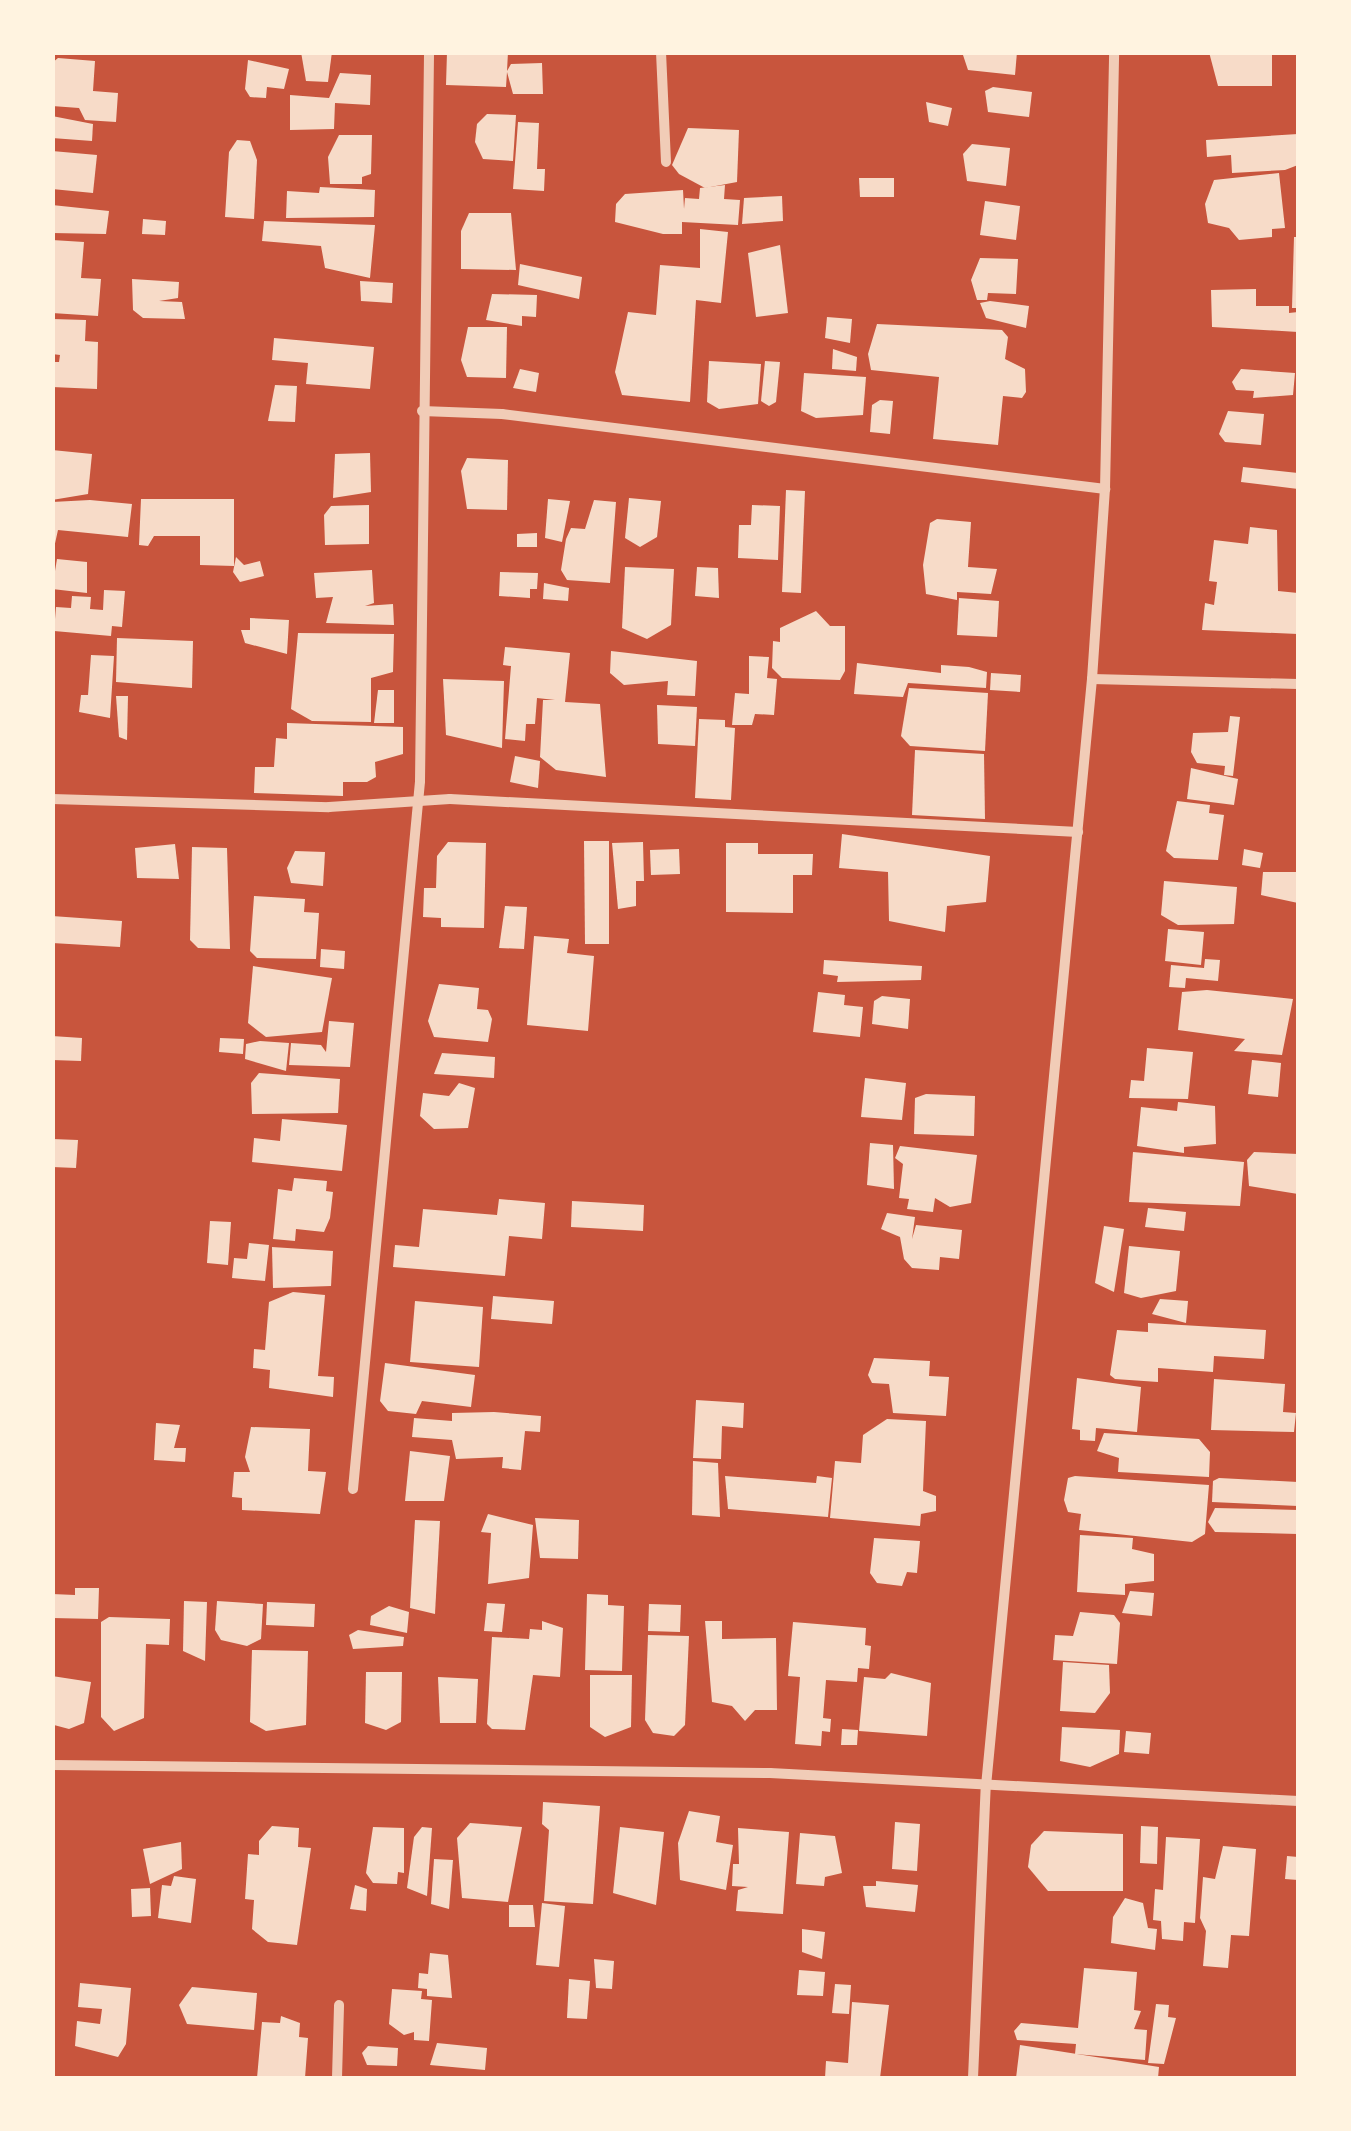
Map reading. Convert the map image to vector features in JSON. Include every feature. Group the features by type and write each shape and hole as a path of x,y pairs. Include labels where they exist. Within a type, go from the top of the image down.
{"street":[{"path":"353,1489 422,713 422,410 429,52"},
{"path":"661,52 666,162"},
{"path":"973,2078 986,1786 1092,679 1105,489 1114,52"},
{"path":"422,410 502,414 1105,489"},
{"path":"1092,679 1298,684"},
{"path":"52,800 329,808 414,800 1078,832"},
{"path":"52,1765 770,1774 1298,1801"},
{"path":"336,2078 339,2005"}],"building":[{"path":"301,52 332,52 328,82 306,81"},
{"path":"447,52 508,52 507,71 511,64 542,63 543,94 513,94 507,72 506,87 446,85"},
{"path":"962,52 1017,52 1015,75 968,70"},
{"path":"1209,52 1272,52 1272,86 1218,86"},
{"path":"58,58 95,61 93,91 118,93 116,122 85,120 79,108 52,106 52,63"},
{"path":"248,60 289,69 284,89 267,87 266,98 250,97 245,89"},
{"path":"340,73 371,75 370,105 335,103 334,129 290,130 290,95 329,98"},
{"path":"993,87 1032,92 1029,117 988,112 985,91"},
{"path":"926,102 952,108 948,126 929,122"},
{"path":"487,114 516,115 513,161 483,159 475,142 477,124"},
{"path":"52,116 93,124 92,141 52,138"},
{"path":"518,122 539,123 537,169 545,169 544,191 513,189"},
{"path":"688,128 739,130 737,182 705,188 679,174 672,165"},
{"path":"1298,134 1298,165 1285,170 1232,173 1231,155 1207,157 1206,140"},
{"path":"339,135 372,135 371,174 362,177 362,184 330,184 328,157"},
{"path":"237,140 250,141 257,160 254,219 225,217 229,152"},
{"path":"972,144 1010,148 1006,186 967,181 963,154"},
{"path":"52,151 97,155 93,193 52,189"},
{"path":"1279,173 1285,228 1272,229 1272,237 1239,240 1229,228 1208,223 1205,204 1214,180"},
{"path":"859,178 894,178 894,197 860,197"},
{"path":"725,185 724,199 740,200 738,225 682,222 682,234 663,234 615,222 616,204 625,194 683,190 684,209 685,198 699,199 700,188"},
{"path":"320,187 375,190 374,217 286,218 287,191 319,193"},
{"path":"782,196 783,221 742,224 744,198"},
{"path":"985,201 1020,206 1016,240 980,235"},
{"path":"52,205 109,211 106,234 52,233"},
{"path":"469,213 511,213 516,270 461,269 461,231"},
{"path":"143,219 166,221 165,235 142,234"},
{"path":"264,221 375,225 370,278 325,268 321,246 262,241"},
{"path":"700,229 728,232 721,303 696,300 690,402 622,395 615,372 628,312 656,315 660,265 700,268"},
{"path":"1294,237 1298,237 1298,308 1292,308"},
{"path":"52,240 84,242 81,278 101,279 98,316 52,313"},
{"path":"780,245 788,313 756,317 748,253"},
{"path":"980,258 1018,259 1016,294 988,293 987,300 977,300 971,280"},
{"path":"520,264 582,277 579,299 518,285"},
{"path":"132,279 179,282 178,298 159,301 182,302 185,319 143,318 133,310"},
{"path":"360,281 393,283 392,303 361,301"},
{"path":"1256,289 1256,306 1289,306 1289,313 1298,312 1298,332 1212,327 1211,290"},
{"path":"492,294 537,295 536,317 522,316 522,326 486,320"},
{"path":"980,303 1029,306 1026,328 986,318"},
{"path":"827,317 852,319 850,343 825,338"},
{"path":"52,319 86,320 85,341 98,342 97,389 52,387 52,362 59,362 60,355 52,354"},
{"path":"877,324 1002,330 1008,337 1005,359 1025,369 1026,392 1022,398 1003,396 998,445 933,439 939,377 871,370 868,354"},
{"path":"468,327 507,327 506,378 467,377 461,360"},
{"path":"274,338 374,347 370,389 306,384 308,363 272,360"},
{"path":"833,349 857,357 856,371 832,369"},
{"path":"709,361 761,364 758,404 719,409 707,402"},
{"path":"765,361 780,362 776,402 769,406 761,401"},
{"path":"520,369 539,373 536,392 513,388"},
{"path":"1241,369 1295,373 1293,395 1253,398 1254,391 1236,390 1232,382"},
{"path":"804,373 866,377 863,415 816,418 801,411"},
{"path":"275,385 297,386 295,422 268,421"},
{"path":"880,400 893,401 890,434 870,432 872,405"},
{"path":"1228,411 1264,414 1261,445 1225,442 1219,434"},
{"path":"52,450 92,454 88,494 52,500"},
{"path":"370,453 371,492 333,498 335,454"},
{"path":"467,458 508,460 507,510 467,509 461,471"},
{"path":"1243,467 1298,473 1298,489 1241,482"},
{"path":"786,490 805,491 801,593 782,592"},
{"path":"629,498 661,501 657,537 640,547 625,538"},
{"path":"141,499 234,499 234,566 200,565 200,536 154,536 148,546 139,545"},
{"path":"548,499 570,501 562,542 545,538"},
{"path":"594,500 616,502 610,583 567,580 561,570 571,528 585,529"},
{"path":"52,502 132,504 128,537 58,530 52,557"},
{"path":"369,505 369,544 325,545 324,515 331,506"},
{"path":"752,505 780,506 778,560 738,558 739,525 751,525"},
{"path":"937,519 971,522 968,567 997,569 991,594 957,592 957,600 926,594 923,565 930,523"},
{"path":"1250,527 1277,530 1278,591 1298,593 1298,634 1202,630 1205,603 1214,605 1217,582 1209,581 1214,540 1248,544"},
{"path":"537,533 537,547 517,547 517,534"},
{"path":"236,557 244,565 260,561 264,576 240,582 233,572"},
{"path":"57,559 87,562 87,593 52,589"},
{"path":"625,567 674,569 671,625 647,639 622,628"},
{"path":"697,567 718,568 719,598 695,596"},
{"path":"372,570 374,603 365,606 393,604 394,625 326,623 333,597 316,598 314,573"},
{"path":"500,572 538,573 537,589 530,589 530,598 499,596"},
{"path":"544,583 569,588 568,601 543,599"},
{"path":"104,590 125,591 122,627 112,626 111,636 54,631 56,607 71,608 72,596 91,597 90,609 103,610"},
{"path":"959,598 999,601 997,637 957,635"},
{"path":"816,611 830,626 845,626 845,671 840,680 782,678 772,668 773,641 780,642 780,628"},
{"path":"250,618 289,620 287,654 245,643 241,630 250,630"},
{"path":"298,633 394,634 393,672 371,678 371,722 312,721 291,709"},
{"path":"117,638 193,641 192,688 116,682"},
{"path":"505,647 570,653 565,702 600,704 606,777 556,770 540,757 543,700 555,700 537,698 535,724 526,724 525,741 505,739 511,666 503,665"},
{"path":"611,651 697,661 695,696 667,695 668,681 624,685 610,673"},
{"path":"91,655 114,656 110,718 79,712 81,695 88,695"},
{"path":"749,656 769,657 767,678 777,679 774,715 755,714 752,725 732,725 735,693 749,694"},
{"path":"857,663 941,673 941,665 969,667 987,672 986,688 908,683 903,697 854,694"},
{"path":"991,673 1021,675 1020,692 990,690"},
{"path":"443,679 504,681 502,748 446,735"},
{"path":"909,688 988,693 985,751 910,746 901,736"},
{"path":"378,690 394,690 394,723 374,723"},
{"path":"116,696 128,696 127,740 119,737"},
{"path":"657,705 697,707 695,746 658,744"},
{"path":"1230,716 1240,717 1233,776 1224,775 1225,766 1197,763 1191,752 1193,733 1228,732"},
{"path":"699,719 725,720 725,727 735,728 731,800 695,798"},
{"path":"287,723 403,727 403,754 375,762 376,777 367,782 343,782 343,796 254,793 255,767 274,767 276,738 287,739"},
{"path":"915,750 984,754 985,819 912,815"},
{"path":"515,756 540,761 538,788 510,782"},
{"path":"1191,768 1238,779 1234,805 1187,799"},
{"path":"1177,801 1210,805 1209,813 1224,815 1218,860 1174,858 1166,851"},
{"path":"842,834 990,856 986,902 947,906 945,932 889,921 888,872 839,868"},
{"path":"584,841 609,841 609,944 585,944"},
{"path":"448,842 486,843 484,928 441,927 441,918 423,917 424,888 436,888 437,856"},
{"path":"643,842 644,881 636,881 636,906 618,909 612,843"},
{"path":"726,843 758,843 758,854 813,854 812,875 793,875 793,913 726,912"},
{"path":"175,844 179,879 137,878 135,848"},
{"path":"192,847 227,848 230,949 198,948 190,940"},
{"path":"679,849 680,874 651,875 650,850"},
{"path":"1244,849 1263,853 1260,868 1242,865"},
{"path":"295,851 325,852 323,886 291,883 287,868"},
{"path":"1263,872 1298,872 1298,903 1261,895"},
{"path":"1164,881 1237,887 1234,924 1178,925 1161,915"},
{"path":"254,896 305,899 304,912 319,913 316,959 257,958 250,951"},
{"path":"505,906 527,907 524,949 499,948"},
{"path":"52,916 122,921 120,947 52,943"},
{"path":"1168,929 1204,932 1201,965 1165,961"},
{"path":"534,936 569,939 567,953 594,956 588,1031 527,1025"},
{"path":"321,949 345,951 344,969 320,967"},
{"path":"1205,959 1220,960 1218,981 1186,978 1185,988 1169,987 1171,965 1204,968"},
{"path":"824,960 922,966 921,980 837,982 838,976 823,974"},
{"path":"253,966 332,978 322,1032 266,1037 248,1023"},
{"path":"439,984 479,988 477,1009 488,1010 492,1019 488,1042 434,1037 428,1021"},
{"path":"1207,990 1293,999 1282,1055 1234,1051 1245,1039 1178,1030 1182,992"},
{"path":"818,992 845,995 844,1005 863,1007 860,1037 813,1032"},
{"path":"882,996 910,999 908,1029 872,1024 874,1001"},
{"path":"329,1021 354,1023 350,1067 289,1065 291,1043 321,1045 326,1052"},
{"path":"52,1036 82,1038 81,1061 52,1060"},
{"path":"220,1038 244,1039 243,1054 219,1052"},
{"path":"289,1043 286,1071 245,1059 246,1044"},
{"path":"1147,1048 1193,1052 1188,1099 1129,1098 1131,1080 1144,1081"},
{"path":"442,1053 495,1057 494,1078 434,1074"},
{"path":"1252,1060 1281,1063 1278,1097 1248,1094"},
{"path":"259,1073 340,1079 338,1113 252,1114 251,1083"},
{"path":"865,1078 906,1083 902,1120 861,1117"},
{"path":"459,1083 475,1088 468,1128 434,1129 420,1116 423,1093 449,1096"},
{"path":"926,1094 975,1096 974,1136 914,1134 915,1098"},
{"path":"1178,1102 1215,1106 1216,1144 1184,1147 1184,1153 1137,1146 1141,1107 1177,1111"},
{"path":"282,1119 347,1125 342,1171 252,1162 254,1138 280,1141"},
{"path":"52,1139 78,1140 76,1168 52,1167"},
{"path":"870,1143 893,1145 894,1189 867,1185"},
{"path":"900,1146 977,1155 971,1203 950,1207 935,1198 933,1212 907,1209 909,1199 899,1198 903,1164 895,1158"},
{"path":"1133,1152 1244,1162 1240,1206 1129,1202"},
{"path":"1254,1152 1298,1154 1298,1194 1249,1186 1247,1160"},
{"path":"294,1178 327,1181 326,1191 333,1192 330,1218 324,1232 296,1229 295,1241 273,1239 278,1189 292,1191"},
{"path":"499,1199 545,1203 542,1239 509,1236 505,1276 393,1267 395,1245 419,1247 423,1209 497,1215"},
{"path":"572,1201 644,1205 643,1231 571,1227"},
{"path":"1148,1208 1186,1212 1184,1231 1145,1227"},
{"path":"887,1213 915,1217 912,1239 916,1225 962,1230 959,1259 940,1257 939,1270 912,1268 904,1259 900,1237 881,1229"},
{"path":"210,1221 231,1222 228,1265 207,1263"},
{"path":"1104,1226 1124,1229 1114,1292 1095,1283"},
{"path":"249,1243 269,1245 265,1281 232,1278 234,1258 247,1259"},
{"path":"1129,1246 1180,1251 1176,1291 1141,1298 1124,1293"},
{"path":"272,1247 333,1251 331,1286 273,1288"},
{"path":"293,1292 325,1295 318,1376 334,1377 333,1397 269,1388 270,1370 253,1368 254,1349 265,1350 269,1302"},
{"path":"493,1296 554,1301 552,1324 491,1319"},
{"path":"1160,1299 1188,1301 1186,1323 1152,1314"},
{"path":"415,1301 483,1307 479,1367 410,1362"},
{"path":"1148,1323 1266,1330 1264,1359 1214,1356 1213,1372 1158,1368 1158,1382 1115,1379 1110,1375 1117,1330 1148,1332"},
{"path":"874,1358 930,1361 929,1376 949,1377 946,1416 893,1413 889,1384 872,1383 868,1375"},
{"path":"385,1363 475,1375 471,1407 422,1401 416,1414 388,1411 380,1401"},
{"path":"1077,1378 1141,1387 1137,1432 1096,1428 1095,1441 1080,1440 1080,1430 1072,1429"},
{"path":"1214,1379 1285,1384 1283,1412 1296,1413 1294,1432 1211,1430"},
{"path":"696,1400 744,1403 743,1428 722,1426 721,1459 693,1458"},
{"path":"452,1413 541,1416 540,1432 525,1431 521,1470 502,1468 503,1457 456,1459 452,1440 412,1437 414,1418 452,1421"},
{"path":"887,1419 926,1421 923,1491 936,1496 936,1511 921,1514 920,1526 830,1518 835,1461 861,1463 863,1435"},
{"path":"156,1423 180,1425 174,1448 186,1448 185,1462 154,1460"},
{"path":"251,1427 310,1429 308,1471 326,1472 320,1514 242,1510 242,1498 232,1497 234,1472 250,1472 245,1457"},
{"path":"1104,1433 1199,1439 1210,1452 1209,1477 1118,1472 1119,1458 1097,1451"},
{"path":"410,1451 450,1456 444,1501 405,1501"},
{"path":"693,1461 718,1463 720,1517 692,1515"},
{"path":"725,1476 816,1483 817,1476 832,1478 828,1517 728,1509"},
{"path":"1068,1478 1209,1485 1205,1534 1192,1542 1079,1530 1081,1514 1068,1512 1064,1500"},
{"path":"1219,1478 1298,1482 1298,1506 1212,1502 1213,1481"},
{"path":"1215,1508 1298,1510 1298,1534 1215,1532 1208,1522"},
{"path":"488,1514 533,1525 529,1578 488,1584 491,1533 481,1532"},
{"path":"535,1518 579,1520 578,1559 540,1558"},
{"path":"415,1520 440,1521 435,1614 410,1608"},
{"path":"1080,1535 1133,1538 1132,1549 1154,1554 1154,1581 1125,1584 1125,1595 1077,1592"},
{"path":"874,1538 920,1541 917,1573 907,1572 902,1586 877,1583 870,1573"},
{"path":"75,1588 99,1588 98,1619 52,1618 52,1594 75,1595"},
{"path":"1130,1591 1154,1593 1152,1616 1122,1613"},
{"path":"587,1594 608,1595 608,1605 624,1606 622,1671 585,1670"},
{"path":"184,1601 207,1602 205,1661 183,1651"},
{"path":"217,1601 263,1604 261,1639 247,1646 221,1640 215,1630"},
{"path":"267,1602 315,1604 314,1627 266,1625"},
{"path":"487,1603 505,1604 502,1632 484,1631"},
{"path":"649,1604 681,1605 680,1632 648,1631"},
{"path":"389,1606 409,1612 407,1633 370,1625 371,1616"},
{"path":"1080,1612 1114,1615 1120,1623 1117,1664 1053,1660 1055,1635 1073,1636"},
{"path":"109,1617 170,1619 169,1645 146,1644 144,1718 114,1731 101,1717 101,1622"},
{"path":"542,1621 563,1628 560,1677 533,1675 525,1730 492,1729 487,1724 492,1637 529,1639 530,1629 542,1630"},
{"path":"705,1621 722,1621 722,1639 776,1638 777,1710 755,1710 745,1721 732,1706 712,1702"},
{"path":"793,1622 866,1628 865,1645 871,1646 869,1669 858,1668 857,1682 826,1680 823,1718 831,1719 830,1732 822,1731 821,1746 795,1744 800,1677 788,1676"},
{"path":"358,1630 404,1637 403,1646 353,1649 349,1635"},
{"path":"648,1635 689,1636 685,1725 674,1736 653,1733 645,1720"},
{"path":"252,1650 308,1651 306,1725 266,1731 250,1722"},
{"path":"1063,1662 1109,1665 1110,1693 1095,1713 1060,1711"},
{"path":"366,1672 402,1672 401,1722 386,1730 365,1723"},
{"path":"891,1673 931,1683 927,1736 859,1731 864,1677 885,1679"},
{"path":"590,1675 632,1675 631,1727 605,1737 590,1727"},
{"path":"52,1676 91,1682 84,1723 69,1729 54,1725"},
{"path":"438,1677 478,1679 476,1723 440,1723"},
{"path":"1062,1727 1120,1730 1119,1754 1090,1767 1060,1761"},
{"path":"842,1729 858,1730 857,1745 841,1745"},
{"path":"1126,1731 1151,1733 1149,1754 1124,1752"},
{"path":"543,1802 600,1806 593,1904 544,1901 549,1830 542,1824"},
{"path":"689,1811 720,1816 716,1842 733,1845 726,1890 680,1880 678,1843"},
{"path":"895,1822 920,1824 917,1871 892,1869"},
{"path":"470,1823 522,1827 508,1902 462,1898 457,1838"},
{"path":"272,1826 299,1828 298,1847 311,1848 297,1945 268,1942 252,1929 254,1900 245,1899 248,1854 259,1855 259,1841"},
{"path":"1141,1826 1158,1827 1157,1864 1140,1863"},
{"path":"373,1827 404,1828 404,1873 398,1872 397,1884 373,1883 366,1873"},
{"path":"422,1827 432,1828 427,1896 407,1888 414,1837"},
{"path":"620,1827 664,1832 656,1905 613,1893"},
{"path":"738,1828 789,1832 783,1914 736,1911 738,1890 748,1887 732,1886 733,1864 739,1864"},
{"path":"1044,1831 1123,1834 1123,1891 1048,1891 1028,1867 1031,1845"},
{"path":"800,1833 835,1836 842,1873 825,1877 824,1886 796,1884"},
{"path":"1166,1837 1200,1839 1195,1923 1184,1922 1183,1941 1162,1939 1161,1921 1153,1920 1155,1889 1163,1890"},
{"path":"181,1842 182,1869 150,1884 143,1849"},
{"path":"1223,1846 1256,1849 1249,1936 1231,1935 1228,1968 1203,1966 1206,1931 1200,1918 1203,1877 1215,1879"},
{"path":"1287,1856 1298,1857 1298,1880 1285,1879"},
{"path":"434,1859 453,1860 449,1909 431,1904"},
{"path":"174,1876 196,1879 191,1923 158,1918 162,1885 171,1886"},
{"path":"876,1881 918,1885 915,1912 866,1907 863,1886 876,1886"},
{"path":"355,1885 367,1889 366,1911 350,1909"},
{"path":"150,1888 151,1916 132,1917 131,1889"},
{"path":"1125,1898 1143,1903 1148,1928 1157,1929 1155,1950 1111,1943 1113,1917"},
{"path":"542,1903 565,1906 559,1967 536,1965"},
{"path":"509,1905 533,1905 535,1927 509,1927"},
{"path":"802,1929 825,1932 822,1959 802,1952"},
{"path":"430,1953 448,1955 452,1998 427,1996 427,1989 418,1988 419,1973 428,1974"},
{"path":"594,1959 614,1961 612,1989 596,1988"},
{"path":"1084,1968 1137,1972 1134,2010 1141,2011 1134,2029 1147,2030 1145,2060 1075,2054 1076,2044 1017,2040 1014,2031 1021,2023 1078,2028"},
{"path":"799,1970 825,1972 823,1996 797,1995"},
{"path":"569,1979 590,1981 587,2019 567,2018"},
{"path":"80,1983 131,1988 126,2044 118,2057 75,2046 77,2021 100,2024 102,2009 78,2007"},
{"path":"835,1984 851,1985 849,2014 832,2013"},
{"path":"192,1987 257,1993 254,2030 187,2024 179,2005"},
{"path":"392,1989 422,1991 421,1999 432,2000 429,2041 414,2040 414,2032 404,2035 389,2024"},
{"path":"852,2002 889,2005 880,2078 825,2078 826,2061 848,2063"},
{"path":"1156,2004 1169,2005 1168,2017 1176,2018 1164,2064 1148,2063"},
{"path":"281,2016 300,2023 299,2037 308,2038 305,2078 257,2078 262,2022 280,2023"},
{"path":"437,2043 487,2048 485,2070 430,2065"},
{"path":"1020,2045 1159,2067 1158,2078 1016,2078"},
{"path":"368,2046 398,2048 397,2066 367,2065 362,2053"}]}
